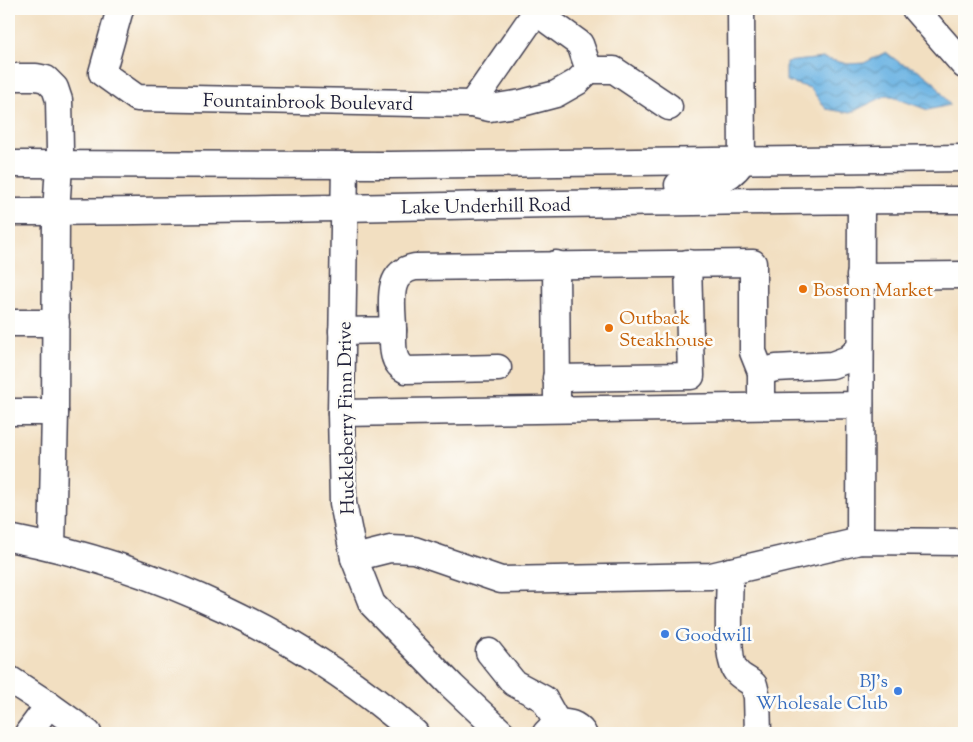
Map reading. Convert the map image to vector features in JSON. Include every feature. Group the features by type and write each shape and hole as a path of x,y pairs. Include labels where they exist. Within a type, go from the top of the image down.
{"street":[{"name":"Fountainbrook Boulevard","path":"120,9 102,72 137,98 472,104"},
{"path":"551,203 626,187 710,184 724,179 736,170 742,162 740,9"},
{"path":"915,9 964,65"},
{"path":"589,70 580,44 537,10 472,104 490,108 522,103 556,94 577,82 589,70 614,70 669,107"},
{"path":"9,77 41,77 48,80 54,85 59,100 59,164 56,212 56,412 52,547"},
{"path":"9,164 345,166 964,158"},
{"name":"Huckleberry Finn Drive","path":"345,166 341,413 343,503 354,558 372,604 452,686 502,733"},
{"path":"860,541 861,200"},
{"name":"Lake Underhill Road","path":"9,212 344,208 551,203 964,200"},
{"path":"556,378 691,376 688,263"},
{"path":"498,368 406,370 400,367 394,354 393,284 402,271 415,266 753,263 753,352 761,372 761,406"},
{"path":"556,264 557,410"},
{"path":"860,276 964,275"},
{"path":"9,323 56,323"},
{"path":"342,331 393,330"},
{"path":"761,372 776,368 832,365 848,359 860,348"},
{"path":"462,369 462,411"},
{"path":"341,413 860,405"},
{"path":"9,412 56,412"},
{"path":"9,538 100,560 160,581 252,622 332,670 415,733"},
{"path":"354,558 390,549 414,550 501,580 711,576 860,541 964,542"},
{"path":"730,571 731,664 737,673 754,685 757,697 758,733"},
{"path":"489,652 514,683 544,699 552,728 570,723 578,726 583,733"},
{"path":"9,679 50,705 88,733"},
{"path":"28,733 50,705"}],"water":[{"path":"886,52 900,63 917,69 934,82 950,105 928,110 887,95 850,113 826,109 810,88 786,81 786,62 823,58 848,64 864,63"}],"place":[{"name":"Boston Market","path":"803,289"},
{"name":"Outback Steakhouse","path":"609,328"},
{"name":"Goodwill","path":"665,634"},
{"name":"BJ's Wholesale Club","path":"898,691"}]}
